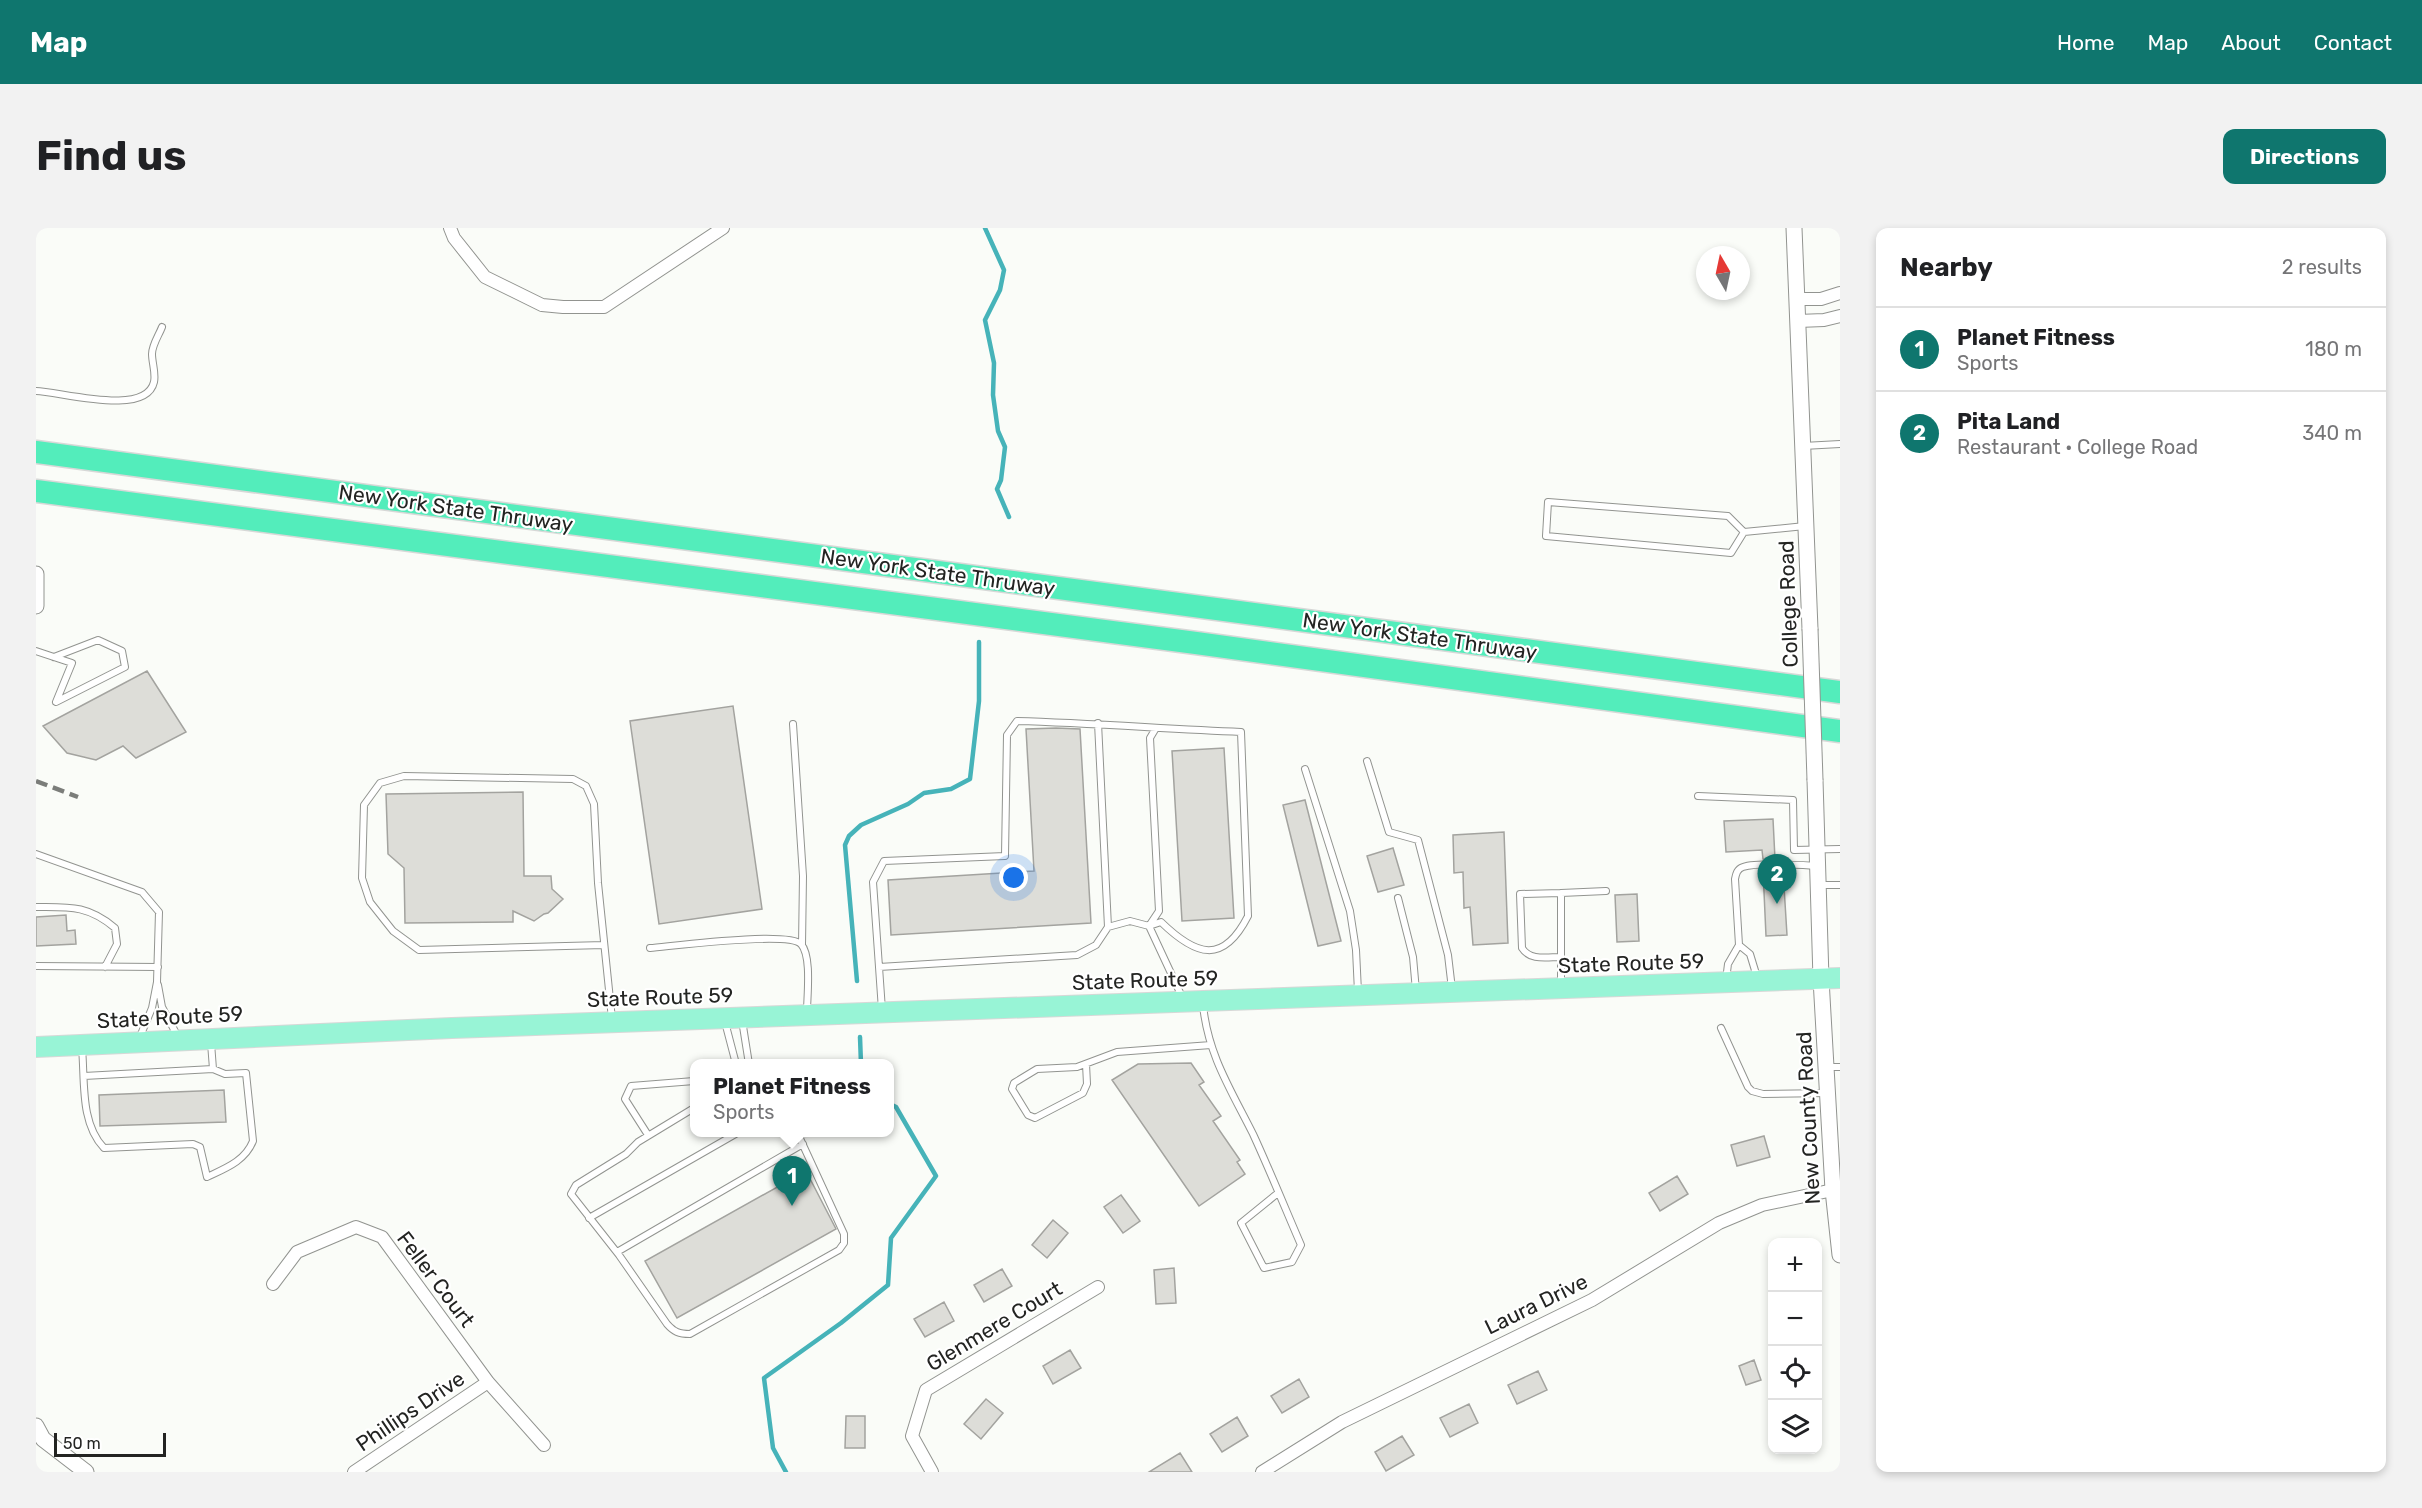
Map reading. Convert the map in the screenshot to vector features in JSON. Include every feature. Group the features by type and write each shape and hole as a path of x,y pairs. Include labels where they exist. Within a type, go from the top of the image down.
{"highway":[{"name":"New York State Thruway","path":"36,452 1840,692"},
{"name":"New York State Thruway","path":"40,491 1113,632 1840,731"}],"main road":[{"name":"State Route 59","path":"36,1047 452,1028 1831,978"}],"street":[{"path":"450,228 454,237 485,277 542,305 573,308 604,307 723,228"},
{"name":"College Road","path":"1794,228 1817,850 1819,885 1831,978"},
{"path":"1798,299 1821,298 1840,293"},
{"path":"1798,321 1824,320 1840,316"},
{"path":"36,574 36,606"},
{"name":"New County Road","path":"1831,978 1833,1067 1828,1093 1833,1190 1840,1255"},
{"name":"Laura Drive","path":"1262,1472 1342,1422 1592,1300 1719,1223 1762,1205 1833,1190"},
{"name":"Feller Court","path":"273,1284 297,1252 356,1227 382,1237 488,1382 544,1445"},
{"name":"Glenmere Court","path":"932,1472 912,1436 926,1390 1098,1287"},
{"name":"Phillips Drive","path":"354,1472 488,1382"},
{"path":"36,1426 43,1439 82,1471"}],"lane":[{"path":"36,391 106,400 129,401 145,397 154,383 152,352 162,327"},
{"path":"1802,446 1840,444"},
{"path":"1548,502 1728,516 1744,532 1731,554 1546,536 1548,502"},
{"path":"1744,532 1806,526"},
{"path":"36,651 54,657 72,663 56,702 125,668 122,651 98,640 54,657"},
{"path":"882,1013 873,882 884,861 1005,856 1007,735 1017,721 1098,723 1241,732 1248,916 1238,935 1225,947 1203,950 1180,941 1161,922 1149,926 1130,921 1108,927"},
{"path":"879,967 1077,955 1096,945 1108,927 1098,723"},
{"path":"793,724 802,865 802,945 808,968 806,1015"},
{"path":"1149,926 1159,911 1150,738 1156,728"},
{"path":"1367,761 1389,832 1418,840 1448,955 1453,993"},
{"path":"1305,769 1350,911 1356,950 1358,996"},
{"path":"604,945 419,950 393,931 370,902 362,878 364,805 380,783 404,776 573,779 586,786 594,804 612,1023"},
{"path":"1698,796 1793,800 1794,850 1840,849"},
{"path":"36,854 142,892 159,912 157,982 152,1008 138,1042"},
{"path":"1726,983 1728,964 1739,945 1735,879 1737,871 1743,867 1818,866"},
{"path":"1819,885 1840,885"},
{"path":"1561,957 1531,957 1525,953 1522,948 1520,894 1606,891"},
{"path":"1561,893 1561,989"},
{"path":"1398,898 1413,957 1416,994"},
{"path":"36,907 78,908 100,915 115,928 117,944 105,967"},
{"path":"1149,926 1194,1002 1216,1063 1253,1135 1301,1245 1292,1262 1264,1268 1241,1223 1278,1193"},
{"path":"650,948 772,938 793,939 802,945"},
{"path":"1739,945 1750,954 1758,982"},
{"path":"36,966 158,967"},
{"path":"157,982 162,1007 180,1040"},
{"path":"733,1018 736,1059"},
{"path":"733,1018 747,1059"},
{"path":"1721,1028 1752,1091 1763,1094 1828,1093"},
{"path":"211,1039 213,1069"},
{"path":"82,1045 84,1076 90,1129 104,1148 193,1144 200,1147 207,1177 233,1165 249,1151 253,1141 246,1073 225,1074 213,1069 84,1076"},
{"path":"1086,1064 1087,1084 1083,1093 1035,1118 1028,1115 1012,1089 1014,1083 1037,1069 1086,1064 1117,1052 1210,1045"},
{"path":"648,1136 627,1105 625,1099 631,1086 690,1081"},
{"path":"690,1110 638,1142 626,1154 576,1185 572,1194 617,1252 667,1324 672,1330 681,1334 690,1334 839,1250 844,1243 844,1234 800,1137"},
{"path":"589,1218 730,1137"},
{"path":"617,1252 803,1144"}],"building":[{"path":"147,671 186,732 136,758 123,746 96,760 67,753 43,726"},
{"path":"733,706 762,909 659,924 630,721"},
{"path":"1026,729 1080,729 1091,923 891,935 888,880 1034,871"},
{"path":"1224,748 1234,918 1182,921 1172,751"},
{"path":"523,792 524,876 551,876 552,889 563,899 548,913 534,921 513,911 513,922 405,923 404,868 388,854 386,794"},
{"path":"1305,800 1341,941 1318,946 1283,805"},
{"path":"1773,819 1775,859 1763,859 1762,850 1726,852 1724,821"},
{"path":"1504,832 1508,943 1473,945 1470,907 1464,908 1463,872 1454,873 1453,835"},
{"path":"1393,848 1404,885 1378,892 1367,856"},
{"path":"1763,870 1783,870 1787,935 1766,936"},
{"path":"1637,894 1639,941 1617,942 1615,895"},
{"path":"66,915 67,931 75,930 76,944 36,946 36,917"},
{"path":"1191,1063 1204,1082 1199,1085 1221,1116 1213,1121 1240,1160 1237,1162 1245,1174 1199,1206 1112,1080 1138,1064"},
{"path":"224,1090 226,1122 100,1126 99,1095"},
{"path":"1764,1136 1770,1157 1737,1166 1731,1145"},
{"path":"806,1171 836,1229 677,1318 645,1261"},
{"path":"1677,1176 1688,1194 1660,1211 1649,1193"},
{"path":"1121,1195 1140,1221 1123,1233 1104,1207"},
{"path":"1053,1220 1068,1233 1047,1258 1032,1245"},
{"path":"1174,1268 1176,1303 1156,1304 1154,1270"},
{"path":"1002,1269 1012,1286 984,1302 974,1285"},
{"path":"944,1302 954,1321 925,1337 914,1319"},
{"path":"1070,1350 1081,1368 1053,1384 1043,1366"},
{"path":"1754,1360 1761,1380 1746,1385 1739,1366"},
{"path":"1538,1371 1547,1390 1517,1404 1508,1385"},
{"path":"1299,1379 1309,1397 1282,1413 1271,1396"},
{"path":"986,1399 1003,1413 981,1439 964,1424"},
{"path":"1469,1404 1478,1423 1450,1437 1440,1418"},
{"path":"846,1416 865,1416 865,1448 845,1448"},
{"path":"1237,1417 1248,1436 1222,1452 1210,1434"},
{"path":"1402,1436 1414,1455 1386,1471 1375,1452"},
{"path":"1180,1453 1192,1472 1149,1472"}],"waterway":[{"path":"985,228 1004,270 1000,290 985,320 994,363 993,395 998,431 1005,447 1001,480 997,489 1009,517"},
{"path":"857,981 845,845 849,836 861,825 908,804 924,793 951,789 970,779 979,701 979,642"},
{"path":"860,1037 861,1059"},
{"path":"786,1472 773,1448 764,1378 841,1323 888,1285 891,1238 936,1176 894,1106"}],"railway":[{"path":"36,781 78,797"}],"place":[{"name":"Pita Land","path":"1777,904"},
{"name":"Planet Fitness","path":"792,1206"}]}
